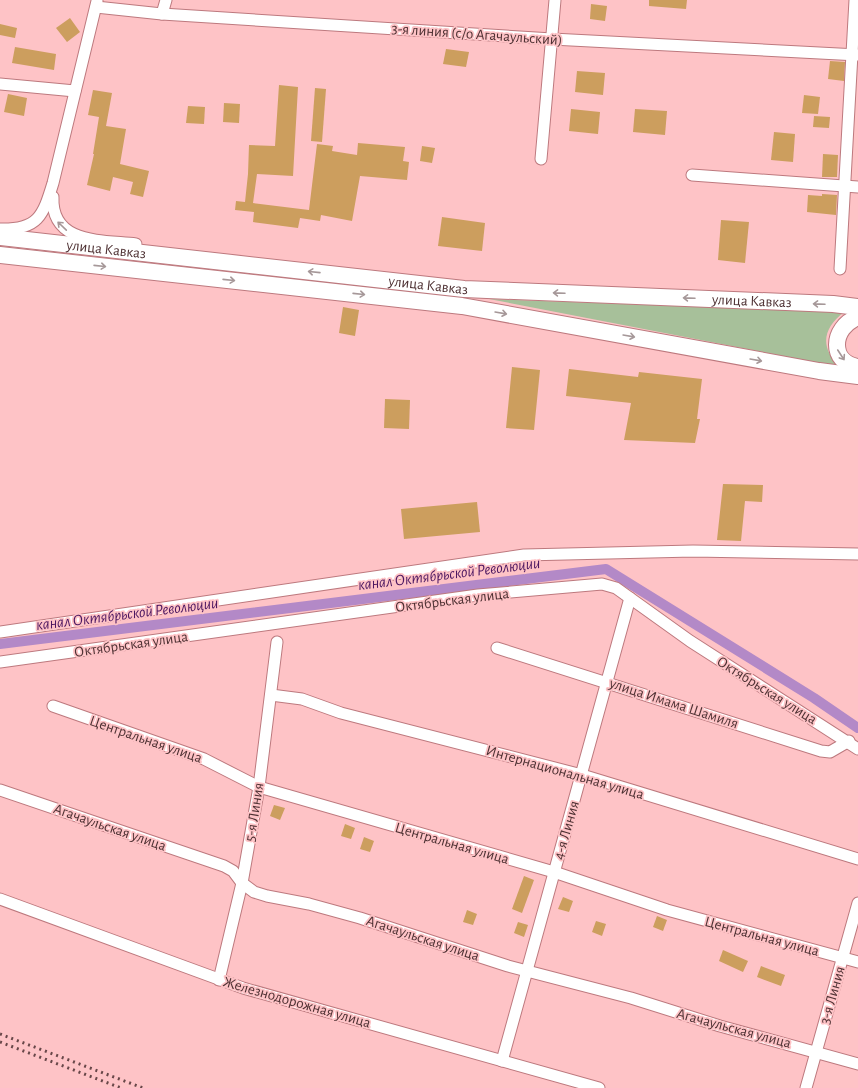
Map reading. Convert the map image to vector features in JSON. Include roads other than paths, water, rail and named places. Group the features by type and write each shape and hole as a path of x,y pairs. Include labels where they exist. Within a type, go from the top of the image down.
{"highway":[{"name":"улица Кавказ","path":"0,237 464,289 833,304 858,307"},
{"name":"улица Кавказ","path":"0,255 462,306 819,372 858,376"},
{"path":"858,317 847,322 840,329 836,340 838,350 844,360 853,366 858,367"}],"street":[{"path":"162,14 166,0"},
{"path":"541,158 555,0"},
{"path":"840,269 844,187 855,54 856,0"},
{"path":"0,229 23,228 38,219 46,208 96,4"},
{"name":"3-я линия (с/о Агачаульский)","path":"96,4 162,14 552,39 855,54"},
{"path":"0,84 75,91"},
{"path":"692,175 858,187"},
{"path":"53,183 52,209 56,220 62,228 83,238 162,249 178,257"},
{"path":"0,632 524,555 694,551 858,554"},
{"name":"Октябрьская улица","path":"0,662 478,595 602,584 616,588 690,641 858,748"},
{"name":"4-я Линия","path":"502,1061 630,598"},
{"name":"5-я Линия","path":"219,980 242,883 259,787 277,642"},
{"name":"улица Имама Шамиля","path":"498,648 821,751 830,752 849,741"},
{"name":"Интернациональная улица","path":"271,695 302,699 342,713 582,775 858,859"},
{"name":"Центральная улица","path":"52,706 204,758 259,787 554,872 667,910 858,962"},
{"name":"Агачаульская улица","path":"0,790 224,866 233,871 242,883 254,892 309,904 360,918 527,971 631,998 712,1024 816,1051 858,1064"},
{"name":"Железнодорожная улица","path":"0,900 243,988 599,1088"},
{"name":"3-я Линия","path":"806,1088 858,903"}],"waterway":[{"name":"канал Октябрьской Революции","path":"0,644 606,569 814,698 858,728"}],"railway":[{"path":"0,1034 143,1088"},
{"path":"0,1042 121,1088"}]}
